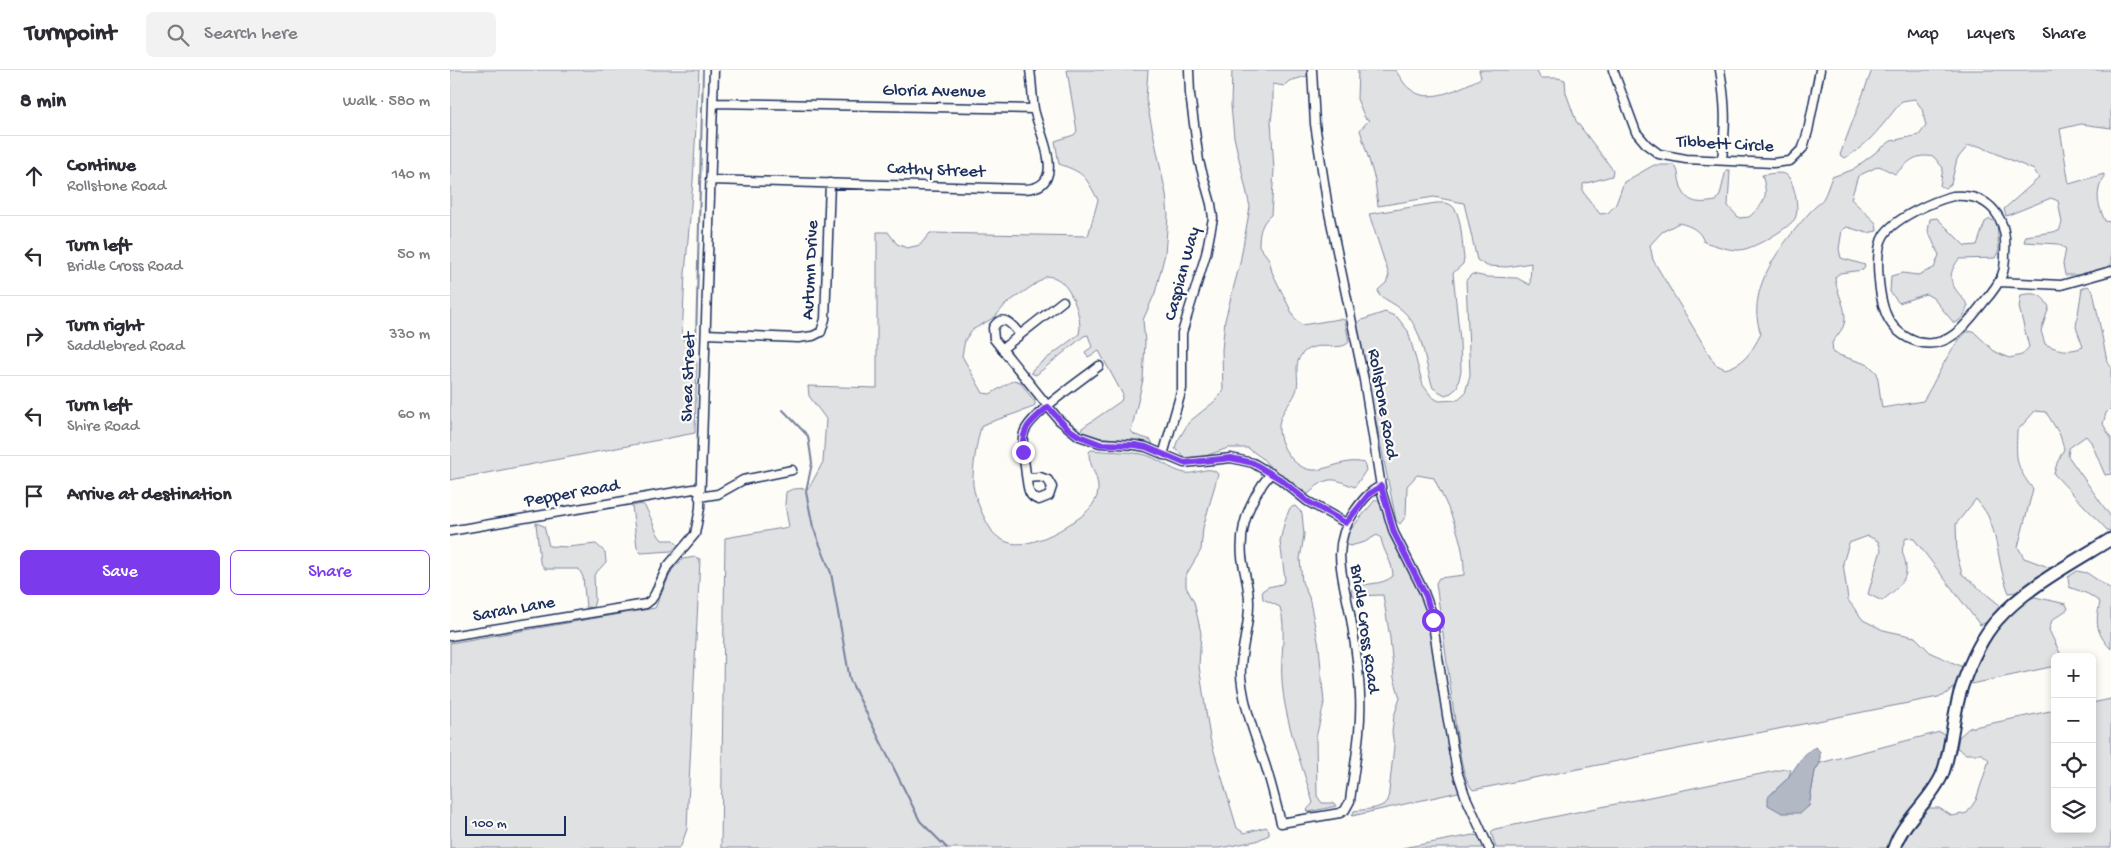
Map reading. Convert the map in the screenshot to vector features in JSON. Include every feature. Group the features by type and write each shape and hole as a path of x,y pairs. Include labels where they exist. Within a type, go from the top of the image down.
{"main road":[{"path":"1894,848 1901,834 1942,775 1962,686 1973,658 1987,633 2001,615 2018,600 2111,538"}],"street":[{"name":"Shea Street","path":"583,614 639,605 651,600 667,567 695,534 700,508 714,70"},
{"name":"Cathy Street","path":"710,180 1024,189 1040,186 1047,179 1048,162 1034,109 1030,70"},
{"name":"Caspian Way","path":"1163,455 1182,388 1181,344 1186,318 1206,254 1213,218 1199,161 1190,94 1190,70"},
{"name":"Rollstone Road","path":"1312,70 1315,124 1326,192 1337,256 1364,380 1381,486 1394,533 1430,607 1458,771 1465,795 1489,848"},
{"name":"Tibbett Circle","path":"1613,70 1636,132 1659,154 1782,163 1790,161 1803,148 1820,70"},
{"path":"1720,70 1726,104 1726,128 1722,160"},
{"name":"Gloria Avenue","path":"713,103 1034,109"},
{"name":"Autumn Drive","path":"706,334 798,338 812,336 821,332 825,320 830,183"},
{"path":"1952,196 1976,198 1990,206 2003,226 2006,241 2004,268 1999,282 1964,327 1954,336 1934,343 1914,341 1897,331 1886,314 1878,267 1880,244 1883,236 1894,224 1922,208 1952,196"},
{"path":"1999,282 2061,284 2111,271"},
{"path":"1002,349 1063,301"},
{"path":"1020,335 1008,321 997,322 992,328 993,336 1002,349 1067,428 1090,441 1100,444 1135,445 1190,464 1221,458 1241,459 1253,463 1271,473 1307,501 1346,523"},
{"path":"1027,478 1022,443 1023,434 1032,420 1099,366"},
{"name":"Pepper Road","path":"450,531 699,493 718,494 743,480 792,470"},
{"name":"Bridle Cross Road","path":"1271,473 1258,489 1248,508 1243,528 1242,556 1250,600 1249,618 1242,654 1241,677 1249,718 1282,824 1340,813 1345,810 1350,801 1360,696 1352,628 1340,568 1341,536 1346,523 1369,494 1381,486"},
{"name":"Sarah Lane","path":"450,636 583,614"}],"shaded area":[{"path":"450,70 699,70 682,337 697,363 695,433 450,480"},
{"path":"1067,70 1148,70 1146,99 1166,194 1168,216 1165,254 1155,293 1143,320 1145,342 1143,380 1131,431 1135,435 1151,440 1153,445 1094,437 1081,432 1082,428 1121,401 1123,395 1099,351 1088,357 1085,352 1092,347 1088,335 1084,336 1036,375 1031,373 1033,369 1079,334 1080,328 1078,313 1068,290 1059,280 1047,276 1006,304 995,317 972,330 965,340 962,356 983,393 990,394 1014,380 1020,382 1035,402 1035,405 1031,408 982,425 974,463 974,491 983,515 993,533 1007,542 1022,544 1039,540 1055,533 1081,516 1092,505 1097,496 1098,484 1089,457 1091,450 1142,454 1185,473 1211,470 1218,474 1203,528 1201,550 1186,575 1186,587 1194,602 1201,633 1199,666 1210,738 1237,828 1244,833 1266,827 1269,830 1269,835 1256,841 1220,848 721,848 725,538 789,527 785,505 786,492 793,489 809,488 823,462 826,419 809,396 808,386 877,388 877,232 888,232 897,244 907,248 920,245 930,233 1088,236 1098,200 1083,176 1059,164 1055,141 1074,135 1077,131"},
{"path":"1232,70 1308,70 1307,76 1289,81 1284,86 1273,84 1271,121 1274,170 1271,215 1261,229 1259,246 1269,259 1272,272 1295,319 1302,325 1339,319 1345,320 1349,342 1340,346 1314,347 1303,353 1299,358 1297,368 1297,389 1281,416 1279,428 1287,453 1300,466 1316,470 1346,462 1364,463 1366,470 1355,487 1329,480 1318,485 1308,494 1275,472 1262,458 1248,448 1228,448 1200,458 1188,459 1175,449 1189,422 1223,392 1222,350 1225,320 1240,263 1250,207 1234,137 1231,106"},
{"path":"1358,70 1395,70 1408,87 1418,94 1426,96 1446,93 1465,86 1481,78 1479,70 1537,70 1540,78 1565,80 1566,93 1576,121 1613,170 1612,176 1583,184 1583,192 1600,214 1608,213 1616,204 1624,182 1654,165 1674,165 1678,171 1685,195 1689,199 1698,202 1716,201 1720,195 1726,170 1730,170 1728,206 1739,218 1749,217 1762,203 1765,189 1762,175 1785,174 1794,188 1797,203 1796,216 1784,229 1768,239 1744,249 1730,249 1704,242 1700,234 1694,229 1679,223 1662,232 1650,245 1653,260 1715,364 1725,369 1743,360 1761,334 1757,317 1758,300 1769,268 1788,238 1823,199 1832,177 1852,170 1891,141 1919,135 1926,126 1922,109 1915,99 1902,101 1861,147 1844,158 1840,155 1872,70 2111,70 2111,128 2081,124 2060,129 2069,184 2104,174 2098,198 2105,221 2111,222 2111,266 2079,275 2065,275 2063,264 2066,249 2058,244 2024,242 2026,236 2059,231 2062,223 2058,201 2051,198 2006,216 2004,209 2039,178 2034,170 1979,146 1968,146 1957,159 1951,184 1946,188 1940,186 1943,168 1934,157 1917,157 1908,162 1895,174 1879,166 1858,176 1851,199 1876,223 1877,231 1867,233 1847,227 1842,230 1839,249 1841,258 1865,265 1863,270 1840,273 1835,277 1844,309 1845,321 1832,343 1833,353 1869,365 1877,373 1882,408 1923,401 1949,354 1967,332 1973,331 1994,351 2009,358 2022,355 2029,347 2019,307 2021,295 2038,295 2044,299 2049,307 2041,331 2045,344 2063,350 2083,347 2076,327 2082,288 2088,286 2093,291 2107,361 2111,367 2111,408 2106,413 2103,424 2111,438 2111,474 2105,475 2091,442 2086,436 2069,448 2068,456 2111,517 2111,531 2107,530 2054,474 2064,449 2060,435 2046,412 2035,411 2017,431 2018,462 2033,489 2018,547 2024,558 2051,568 2017,592 2009,593 1992,525 1987,514 1976,499 1956,524 1957,555 1962,574 2002,607 1990,621 1980,625 1914,539 1906,538 1904,544 1902,552 1906,564 1906,574 1901,583 1882,601 1868,594 1881,550 1878,541 1868,536 1849,543 1843,563 1848,600 1863,620 1883,630 1915,637 1931,653 1965,668 1955,687 1943,696 1473,790 1461,761 1436,583 1439,578 1464,575 1464,562 1459,537 1434,478 1417,475 1407,486 1406,516 1400,524 1396,520 1357,328 1359,321 1385,312 1397,317 1408,331 1423,385 1432,397 1439,401 1457,400 1465,393 1470,375 1466,280 1472,274 1487,277 1517,278 1530,285 1531,263 1507,267 1487,266 1477,260 1464,203 1434,197 1378,206 1375,180 1360,130 1369,120 1365,118 1357,99"},
{"path":"1446,203 1457,212 1464,258 1463,264 1453,273 1461,371 1457,388 1445,395 1433,388 1415,327 1399,308 1379,295 1378,290 1386,283 1389,275 1369,214"},
{"path":"1937,218 1965,246 1977,245 1985,222 1990,219 1997,223 1999,250 1995,258 1959,259 1954,266 1951,278 1952,283 1968,305 1960,320 1954,323 1933,298 1926,294 1899,303 1890,292 1891,276 1902,273 1918,275 1934,268 1939,255 1928,231 1930,219"},
{"path":"1375,500 1380,500 1392,538 1422,591 1436,658 1450,756 1460,789 1458,792 1352,816 1354,811 1376,808 1388,801 1394,746 1392,732 1394,716 1400,698 1394,678 1383,595 1352,596 1351,590 1356,587 1383,582 1393,576 1393,571 1381,538 1377,535 1365,542 1350,546 1345,544 1347,534"},
{"path":"643,504 656,532 662,540 673,540 678,545 672,551 641,553 637,547 632,506"},
{"path":"1295,506 1302,513 1304,535 1300,559 1302,582 1309,597 1319,646 1324,703 1316,738 1317,796 1322,803 1334,803 1336,806 1309,812 1307,810 1313,803 1294,742 1283,695 1282,616 1280,607 1263,599 1262,591 1268,587 1282,584 1285,580 1280,541 1290,508"},
{"path":"536,523 544,526 549,546 568,547 596,544 605,552 606,562 594,575 595,600 593,608 586,607 583,577 579,569 545,569 540,562"},
{"path":"695,557 700,559 687,829 681,846 679,848 450,848 450,643 655,608 672,570 683,559"},
{"path":"2077,571 2087,573 2111,589 2111,649 2102,638 2098,627 2100,602 2088,594 2069,587 2068,577"},
{"path":"2035,597 2066,604 2068,609 2052,620 2049,630 2060,653 2051,653 2051,667 1972,684 1970,680 1995,631 2012,610 2023,602"},
{"path":"2111,699 2111,848 1901,848 1911,830 1929,808 1939,808 1952,816 1967,813 1976,800 1989,760 1982,754 1966,754 1957,748 1959,737 1969,728 2051,711 2051,833 2096,833 2096,702"},
{"path":"1940,732 1944,734 1943,743 1935,777 1921,800 1896,829 1889,848 1496,848 1491,832 1495,829 1785,769 1791,770 1788,778 1768,797 1809,806 1815,771 1820,763"},
{"path":"1816,747 1820,752 1820,763 1815,771 1809,806 1801,813 1782,813 1768,805 1768,797 1786,780 1807,752"},
{"path":"1473,835 1479,836 1484,848 1402,848"}],"waterway":[{"path":"696,340 703,70"},
{"path":"783,410 808,436 812,463 806,492 813,527 831,573 850,680 920,821 947,848"}],"route":[{"path":"1023,452 1023,434 1026,428 1032,420 1048,407 1067,428 1079,436 1100,444 1146,447 1174,460 1190,464 1221,458 1241,459 1253,463 1280,479 1307,501 1346,523 1369,494 1381,486 1390,523 1398,543 1426,596 1433,620"}]}
